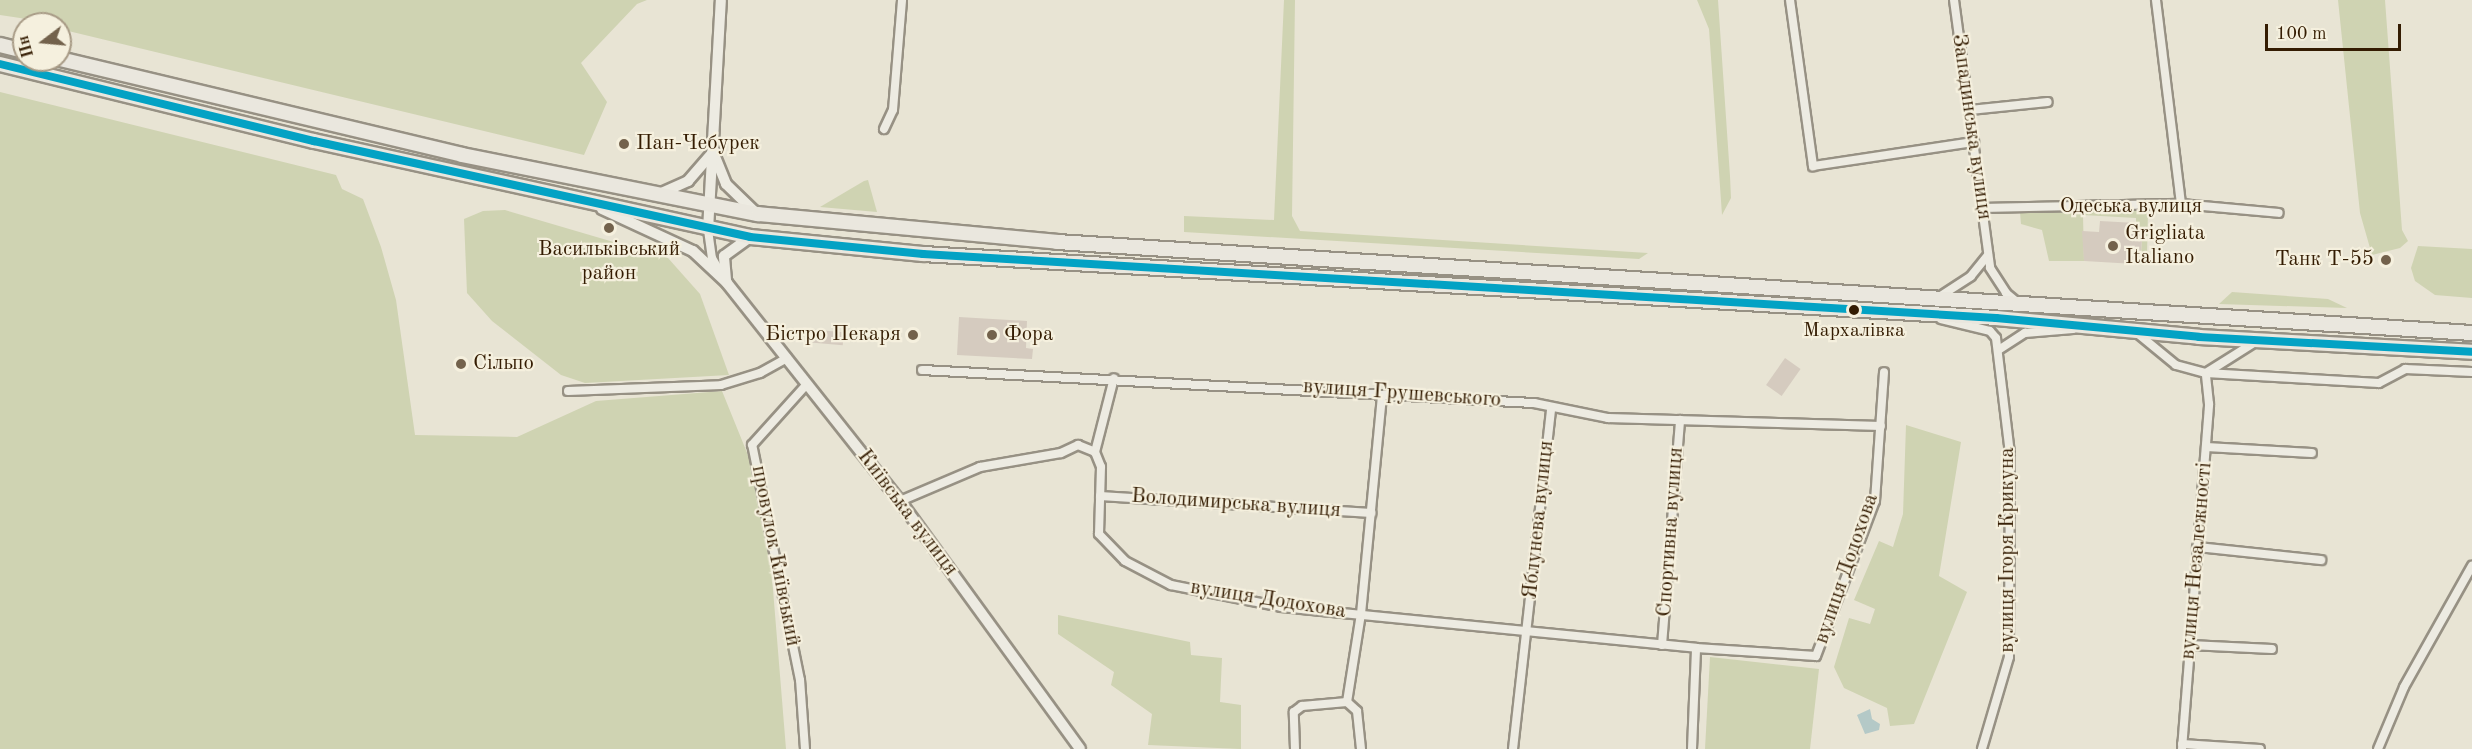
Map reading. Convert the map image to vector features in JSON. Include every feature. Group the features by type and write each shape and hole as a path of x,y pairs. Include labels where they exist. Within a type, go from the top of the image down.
{"highway":[{"path":"72,62 462,155 710,208 758,214 1057,242 2472,333"},
{"path":"0,64 591,204 750,237 923,254 1928,315 2134,331 2472,352"}],"street":[{"path":"721,0 708,230 712,258 727,283"},
{"path":"884,129 893,110 902,0"},
{"path":"1790,0 1813,166 1974,142"},
{"name":"Западинська вулиця","path":"1954,0 1988,255 1995,279 2021,305"},
{"path":"2156,0 2181,204"},
{"path":"1970,110 2048,102"},
{"path":"654,195 688,181 714,151"},
{"path":"714,151 726,184 758,214"},
{"name":"Київська вулиця","path":"591,204 683,245 727,283 900,501 1080,749"},
{"name":"Одеська вулиця","path":"1983,208 2181,204 2279,213"},
{"path":"727,283 724,256 750,237"},
{"path":"1933,300 1955,289 1988,255"},
{"path":"1928,315 1990,331 2000,349 2025,333 2089,326"},
{"path":"2134,331 2176,365 2206,373 2379,383 2405,369 2472,372"},
{"path":"2206,373 2259,339"},
{"name":"вулиця Ігоря Крикуна","path":"1982,749 2009,657 2010,453 2000,349"},
{"path":"568,391 721,385 760,373 787,358"},
{"name":"вулиця Грушевського","path":"922,370 1114,378 1534,403 1551,409 1608,418 1881,426"},
{"name":"вулиця Додохова","path":"1095,452 1101,467 1099,534 1108,547 1125,561 1171,585 1281,607 1662,645 1816,656 1875,501 1884,372"},
{"name":"вулиця Незалежності","path":"2182,746 2205,447 2206,373"},
{"path":"900,501 980,467 1061,453 1078,445 1095,452 1114,378"},
{"name":"провулок Київський","path":"805,749 798,668 752,445 807,384"},
{"path":"1347,702 1361,614 1382,395"},
{"name":"Яблунева вулиця","path":"1528,631 1551,409"},
{"name":"Спортивна вулиця","path":"1662,645 1680,420"},
{"path":"2205,447 2312,453"},
{"name":"Володимирська вулиця","path":"1100,496 1371,513"},
{"path":"2197,547 2321,560"},
{"path":"2378,749 2413,669 2472,566"},
{"path":"1513,749 1528,631"},
{"path":"2190,645 2272,649"},
{"path":"1692,749 1696,648"},
{"path":"1295,749 1294,712 1302,706 1347,702 1357,711 1361,749"},
{"path":"2182,746 2260,749"}],"green space":[{"path":"0,0 647,0 637,4 581,63 607,102 584,155 72,32 72,12 12,12 12,17 0,15"},
{"path":"1284,0 1295,0 1292,216 1300,231 1648,253 1639,259 1184,232 1184,216 1274,220"},
{"path":"1697,0 1718,0 1731,198 1722,215 1709,29"},
{"path":"2338,0 2385,0 2402,230 2408,241 2400,248 2372,255 2360,213"},
{"path":"0,92 336,175 342,189 363,199 381,247 396,300 415,435 517,437 596,401 722,391 752,465 771,565 786,749 0,749"},
{"path":"868,180 877,212 820,207 864,181"},
{"path":"505,210 668,258 700,294 729,375 585,383 561,375 492,321 467,293 464,219 483,211"},
{"path":"2148,210 2147,257 2141,252 2143,230 2136,229 2136,218 2083,215 2084,261 2049,261 2042,230 2021,224 2020,212"},
{"path":"2418,246 2472,249 2472,298 2435,295 2415,281 2411,268"},
{"path":"2232,292 2328,299 2347,308 2219,304"},
{"path":"1906,425 1961,442 1939,576 1967,592 1914,724 1890,726 1887,708 1844,688 1834,667 1849,618 1870,624 1875,609 1854,600 1879,541 1893,547 1903,514"},
{"path":"1058,615 1190,642 1191,655 1222,658 1220,702 1241,705 1241,749 1148,745 1152,714 1111,685 1114,672 1058,634"},
{"path":"1710,657 1819,669 1810,749 1705,749"}],"shaded area":[{"path":"1870,709 1872,719 1880,724 1879,730 1865,734 1857,715"}],"building":[{"name":"Grigliata Italiano","path":"2100,221 2136,223 2136,229 2143,229 2141,252 2136,252 2135,264 2084,261 2082,231 2099,232"},
{"name":"Фора","path":"959,317 1027,321 1026,348 1033,349 1032,359 957,355"},
{"path":"806,329 844,332 843,345 805,342"},
{"path":"1785,358 1801,369 1782,396 1766,385"}],"transit line":[{"path":"0,64 314,141 750,237 923,254 1996,318 2199,337 2472,352"}],"place":[{"name":"Пан-Чебурек","path":"624,144"},
{"name":"Васильківський район","path":"609,228"},
{"name":"Grigliata Italiano","path":"2113,246"},
{"name":"Танк Т-55","path":"2386,260"},
{"name":"Мархалівка","path":"1854,310"},
{"name":"Бістро Пекаря","path":"913,335"},
{"name":"Фора","path":"992,335"},
{"name":"Сільпо","path":"461,364"}]}
